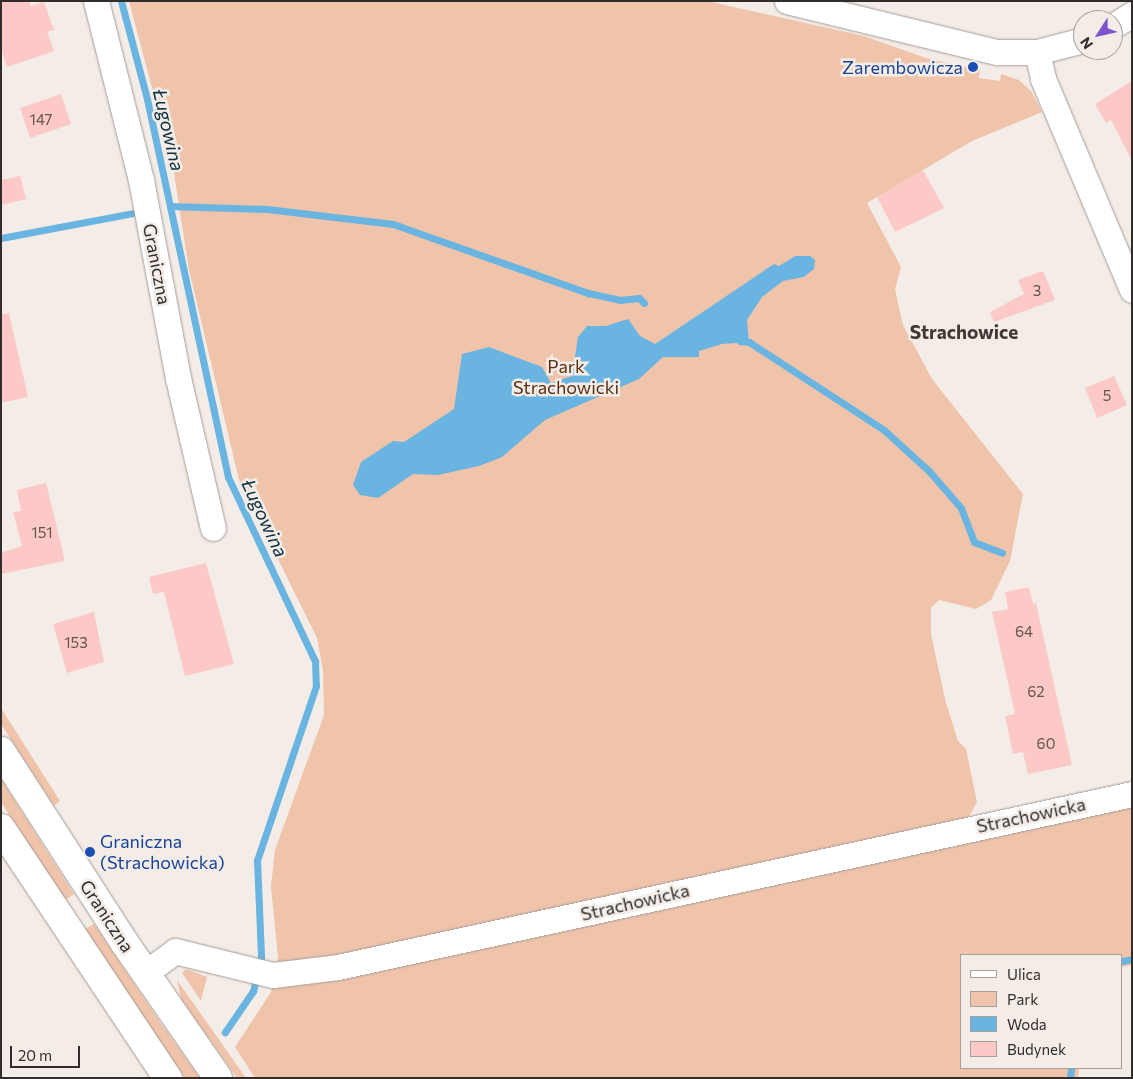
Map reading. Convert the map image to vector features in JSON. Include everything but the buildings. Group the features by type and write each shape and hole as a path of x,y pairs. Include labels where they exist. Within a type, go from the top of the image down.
{"main road":[{"name":"Graniczna","path":"1,751 145,973 218,1078"},
{"path":"5,843 168,1078"}],"street":[{"name":"Graniczna","path":"96,1 141,180 180,386 212,528"},
{"path":"788,1 982,49 1037,52 1073,43"},
{"path":"1037,52 1043,79 1132,290"},
{"name":"Strachowicka","path":"145,973 175,951 273,975 338,967 1132,794"}],"green space":[{"name":"Park Strachowicki","path":"129,1 707,1 864,36 926,58 980,70 979,78 1000,81 1001,74 1019,80 1031,91 1042,112 972,141 867,203 901,267 895,289 903,325 932,379 1023,494 1010,561 991,600 976,609 939,600 931,608 931,634 946,703 958,741 966,749 977,802 966,822 1132,805 1132,965 1123,967 1123,954 960,954 960,1069 1079,1069 1078,1078 255,1078 235,1047 271,992 278,957 271,886 275,850 324,715 323,671 317,638 239,480 189,270 173,167"},
{"path":"1,708 60,801 54,806 1,724"},
{"path":"1,779 74,894 64,901 1,802"},
{"path":"94,924 200,1078 185,1078 162,1046 83,930"},
{"path":"186,969 207,977 201,1001 182,973"},
{"path":"177,980 246,1078 237,1078 181,999"}],"water":[{"path":"795,256 810,256 815,260 814,269 804,277 783,281 762,297 747,320 749,342 722,344 699,351 699,357 663,357 639,379 545,420 502,457 479,466 438,475 413,474 378,498 360,495 353,485 361,462 393,441 404,442 454,409 462,354 489,347 542,367 551,383 572,376 578,337 587,326 606,326 628,319 640,336 655,344 774,264 779,266"}],"waterway":[{"name":"Ługowina","path":"121,1 147,99 228,477 315,661 316,686 257,860 261,957 253,991 225,1032"},
{"path":"170,206 267,209 393,224 588,293 620,300 639,298 644,303"},
{"path":"1,238 133,213"},
{"path":"740,341 749,342 884,430 929,471 961,508 974,542 1002,553"},
{"path":"1123,961 1132,959"},
{"path":"1070,1078 1071,1069"}],"place":[{"name":"Zarembowicza","path":"973,67"},
{"name":"Graniczna (Strachowicka)","path":"90,852"}],"district":[{"name":"Strachowice","path":"964,332"}]}
